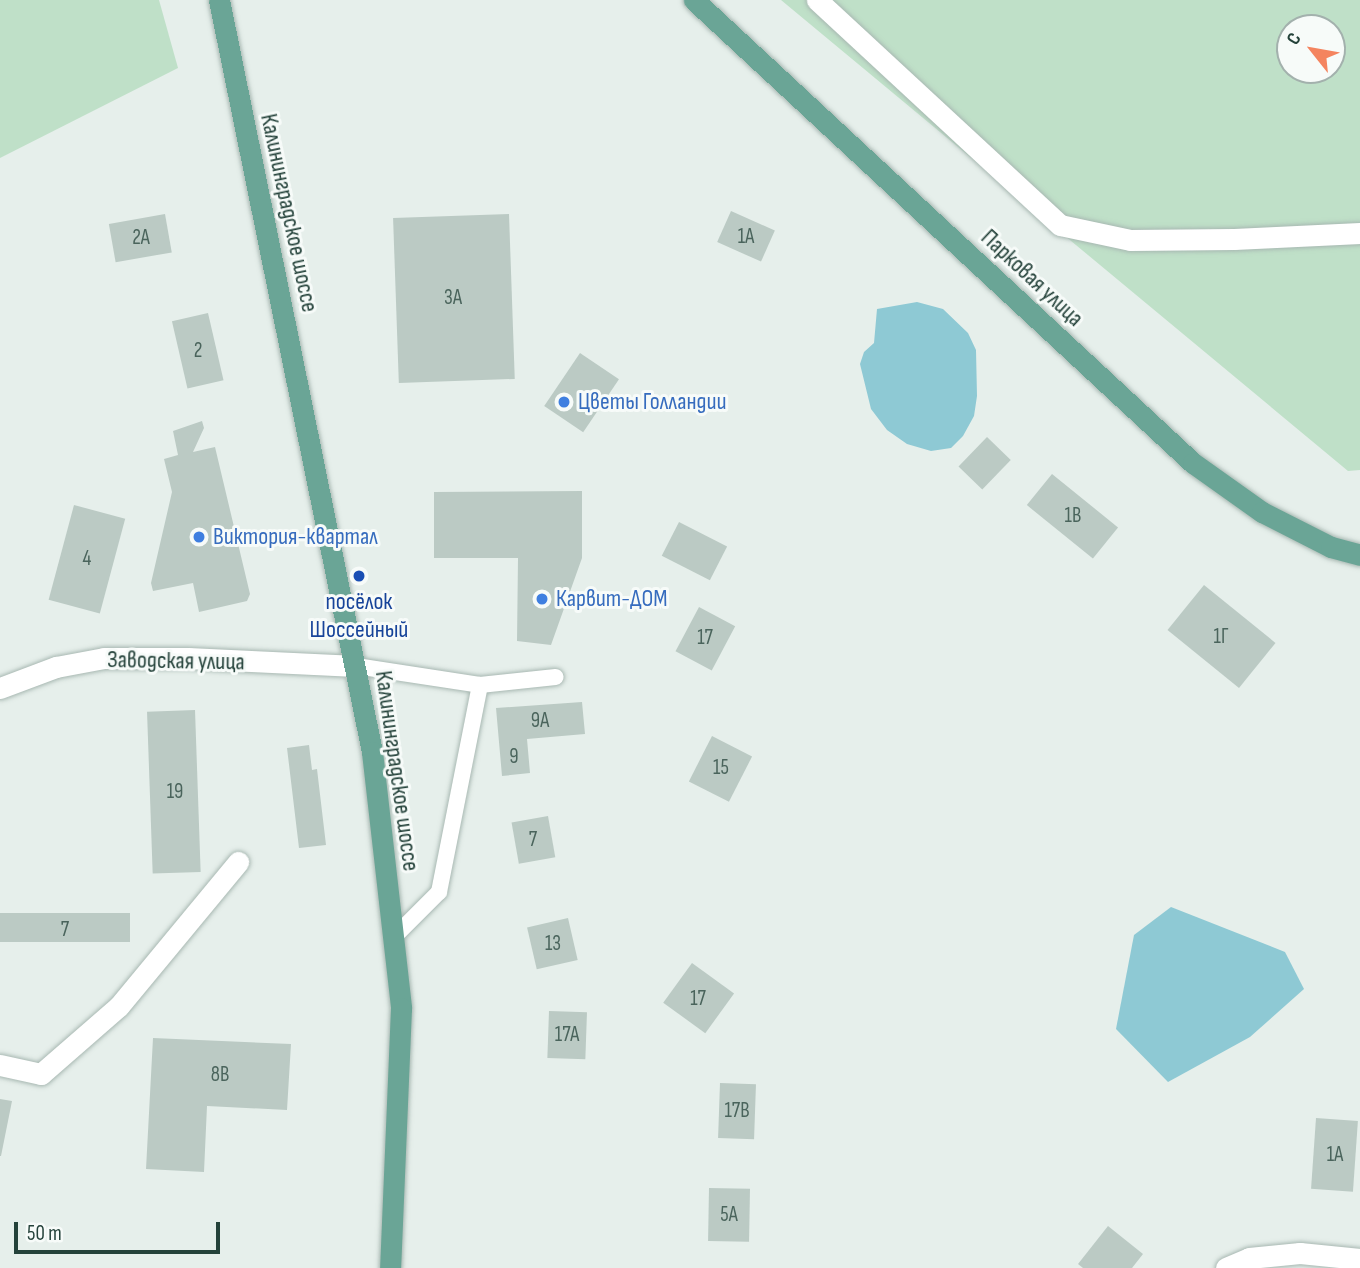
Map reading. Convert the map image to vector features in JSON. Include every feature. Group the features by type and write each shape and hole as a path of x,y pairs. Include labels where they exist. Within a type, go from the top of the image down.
{"main road":[{"name":"Калининградское шоссе","path":"219,0 372,752 401,1008 390,1268"},
{"name":"Парковая улица","path":"694,0 1193,463 1262,512 1331,547 1360,555"}],"street":[{"path":"817,0 1060,225 1130,240 1234,239 1360,233"},
{"name":"Заводская улица","path":"0,688 56,667 104,658 188,658 356,667"},
{"path":"0,1065 41,1074 119,1006 238,862"},
{"path":"1226,1268 1250,1258 1300,1253 1360,1259"}],"lane":[{"path":"356,667 480,685 556,677"},
{"path":"393,937 439,892 480,685"}],"green space":[{"path":"0,0 159,0 178,68 0,158"},
{"path":"781,0 1360,0 1360,470 1348,471"}],"water":[{"path":"917,302 943,309 968,333 976,350 977,396 974,416 963,436 951,448 931,451 907,444 887,430 871,409 860,364 864,352 874,343 877,309"},
{"path":"1171,907 1285,952 1304,989 1250,1037 1168,1082 1116,1029 1134,935"}],"building":[{"path":"731,211 775,231 761,262 717,242"},
{"path":"165,214 172,252 116,262 109,224"},
{"path":"509,214 515,379 399,383 393,218"},
{"path":"208,313 224,380 187,389 172,321"},
{"path":"580,353 619,379 583,432 544,406"},
{"name":"Виктория-квартал","path":"202,421 204,428 193,452 215,447 250,594 247,601 199,612 193,583 153,591 151,583 172,492 164,459 178,455 173,431"},
{"path":"987,437 1011,460 982,489 959,466"},
{"path":"1052,474 1118,527 1093,559 1027,505"},
{"name":"Карвит-ДОМ","path":"582,491 582,558 551,645 517,641 518,558 434,558 434,492"},
{"path":"74,505 125,519 100,613 49,600"},
{"path":"679,522 727,547 710,580 662,556"},
{"path":"1204,585 1275,643 1239,688 1167,630"},
{"path":"699,607 735,626 712,670 676,651"},
{"path":"582,702 585,734 527,739 530,773 502,776 496,708"},
{"path":"195,710 201,872 153,874 147,712"},
{"path":"712,736 752,756 729,802 689,781"},
{"path":"309,745 312,770 317,769 326,845 299,848 287,748"},
{"path":"548,816 555,857 519,864 512,822"},
{"path":"0,913 130,913 130,942 0,942"},
{"path":"568,918 578,960 537,969 527,927"},
{"path":"692,963 734,994 705,1033 663,1003"},
{"path":"549,1011 587,1012 585,1059 547,1058"},
{"path":"153,1038 291,1044 287,1110 207,1106 204,1172 146,1169"},
{"path":"720,1083 756,1084 754,1139 718,1138"},
{"path":"0,1099 12,1101 1,1156 0,1156"},
{"path":"1316,1118 1358,1121 1353,1192 1311,1189"},
{"path":"709,1188 750,1189 749,1242 708,1241"},
{"path":"1108,1226 1143,1254 1132,1268 1083,1268 1078,1264"}],"place":[{"name":"Цветы Голландии","path":"564,402"},
{"name":"Виктория-квартал","path":"199,537"},
{"name":"посёлок Шоссейный","path":"359,576"},
{"name":"Карвит-ДОМ","path":"542,599"}]}
